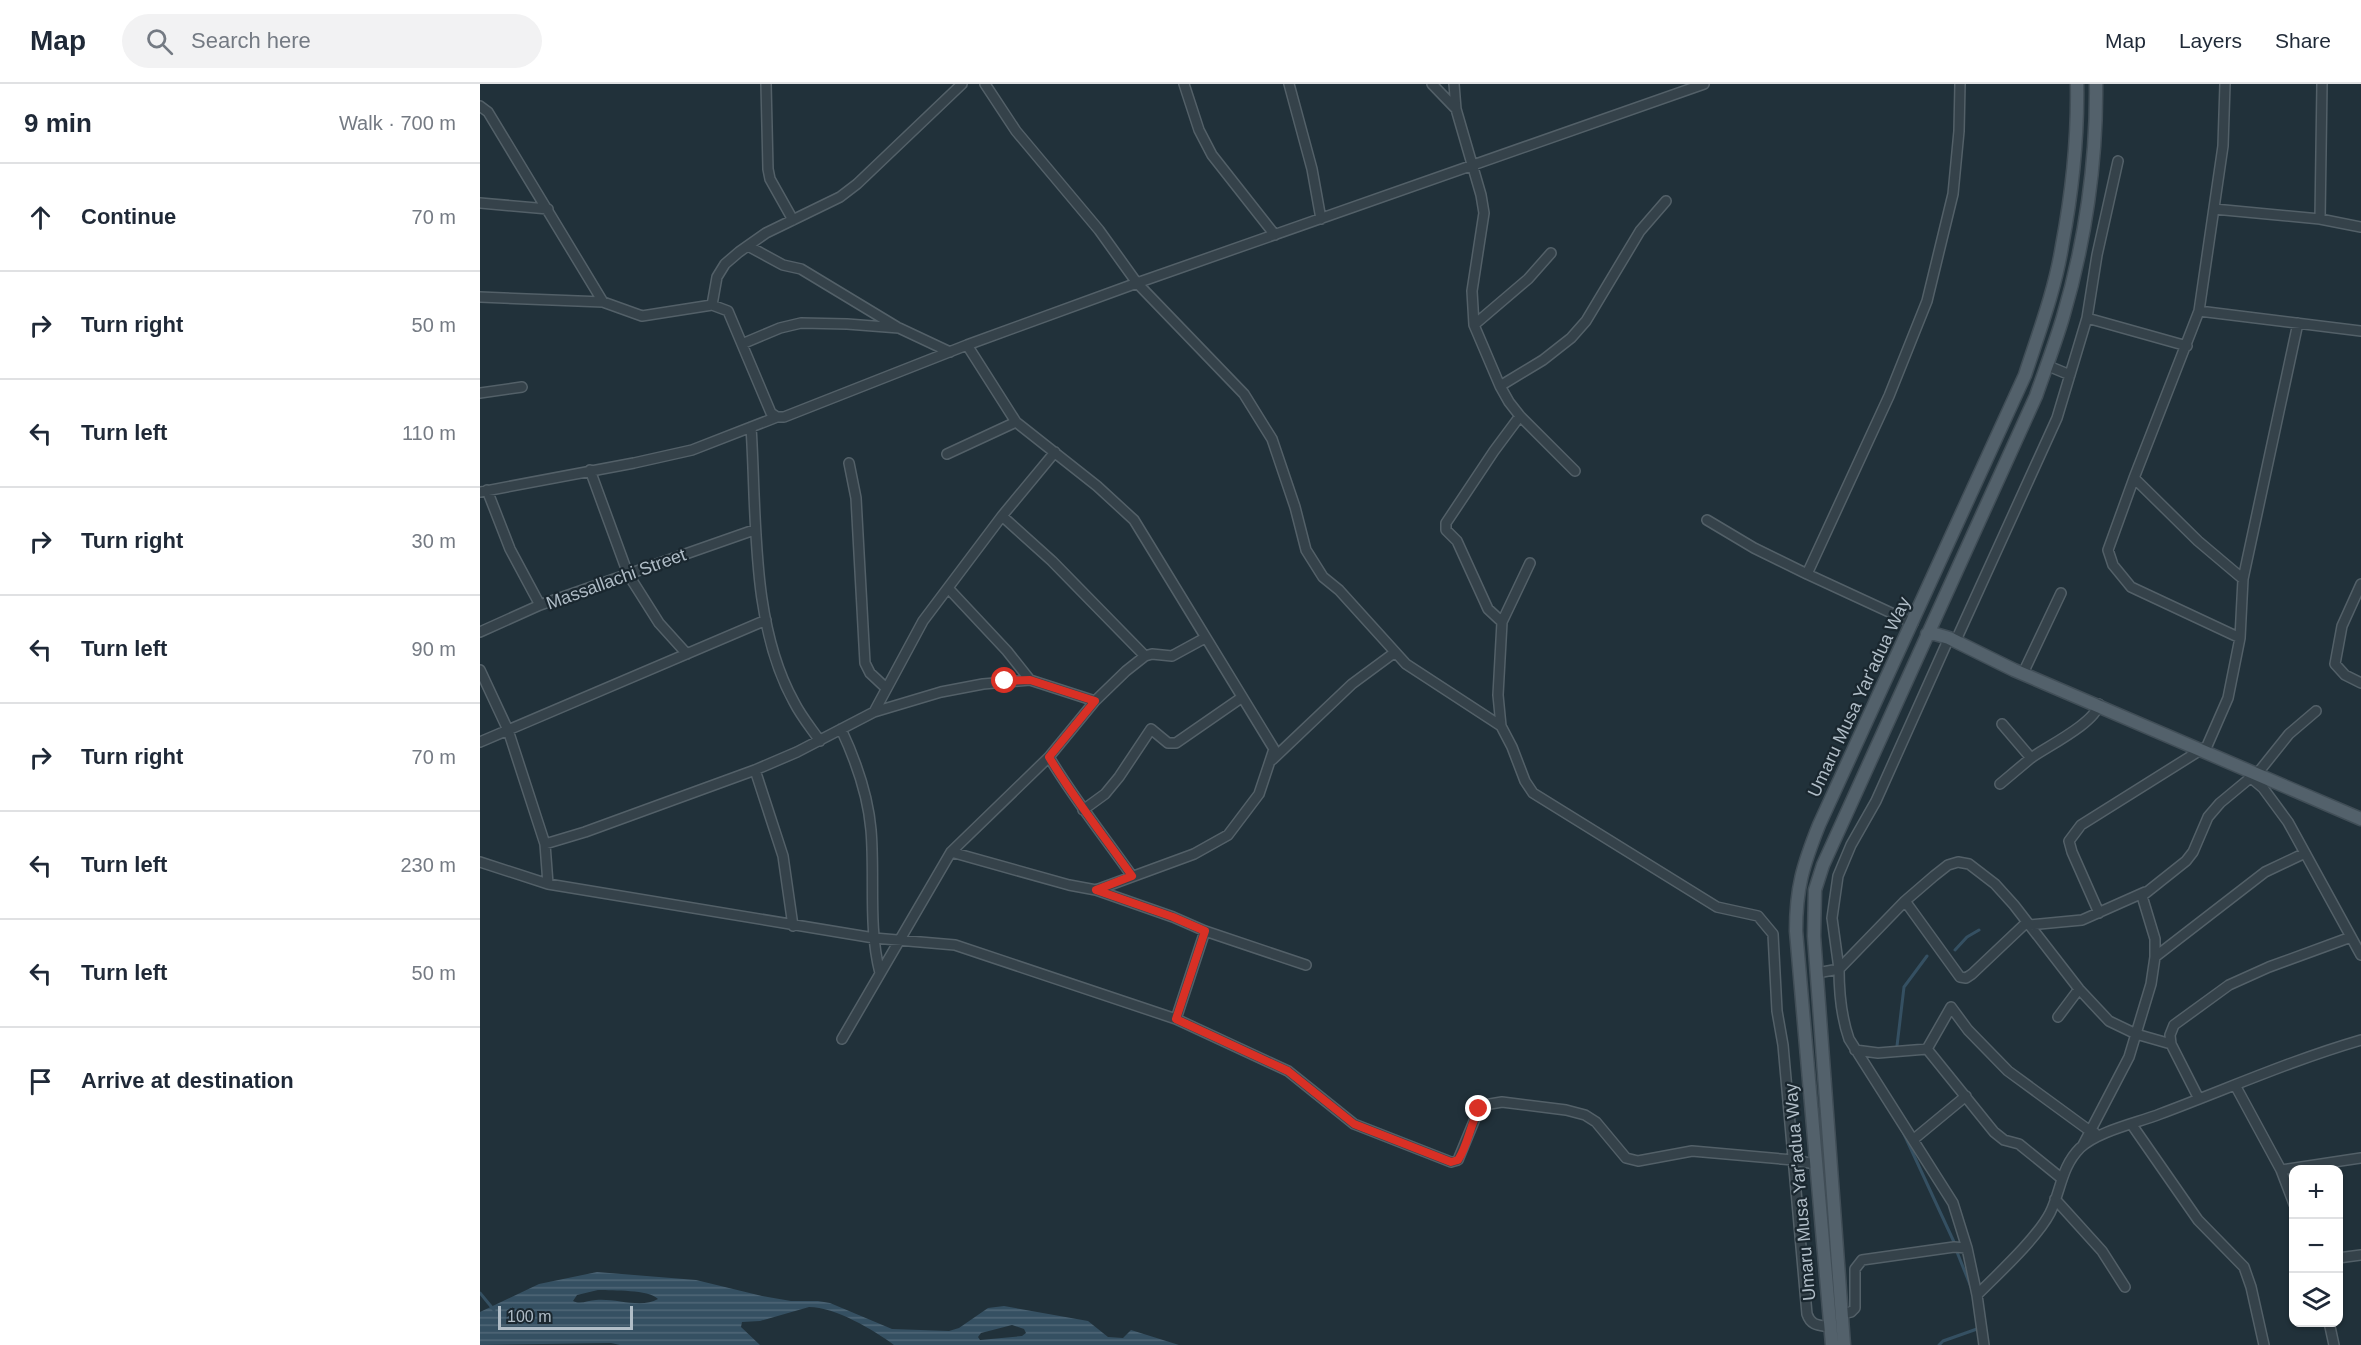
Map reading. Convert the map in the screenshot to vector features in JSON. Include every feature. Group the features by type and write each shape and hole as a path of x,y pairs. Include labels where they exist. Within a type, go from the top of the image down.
{"main road":[{"name":"Umaru Musa Yar'adua Way","path":"1832,1345 1796,931 1799,880 1820,825 2025,375 2046,311 2062,247 2074,159 2077,84"},
{"name":"Umaru Musa Yar'adua Way","path":"1844,1345 1817,973 1815,890 1823,865 2036,396 2063,316 2085,218 2091,174 2096,84"},
{"path":"1933,621 1953,638 2014,670 2203,748"},
{"path":"1927,634 1953,638 2361,819"},
{"path":"2255,773 2361,812"}],"street":[{"path":"766,84 768,169 770,179 793,220"},
{"path":"712,305 717,277 725,264 766,233 840,197 857,184 962,84"},
{"path":"985,84 1016,131 1099,230 1137,283 1244,394 1272,439 1295,507 1306,550 1323,577 1339,590 1411,668 1501,726"},
{"path":"1184,84 1199,130 1212,155 1275,235"},
{"path":"1289,84 1312,168 1321,219"},
{"path":"1432,84 1456,109"},
{"path":"1454,84 1456,109 1484,213 1472,291 1474,325 1500,386 1520,416 1575,471"},
{"path":"540,605 510,549 484,491 590,470 634,464 692,450 1137,283 1704,84"},
{"path":"1807,574 1889,396 1927,300 1953,194 1959,131 1960,84"},
{"path":"2225,84 2223,146 2199,310 2108,550 2113,565 2132,586 2240,638"},
{"path":"2320,219 2322,84"},
{"path":"480,106 488,112 603,302"},
{"path":"1984,1345 1967,1248 1953,1203 1856,1050 1844,1024 1832,918 1838,876 1851,845 1876,801 2057,418 2087,318 2097,255 2118,161"},
{"path":"1500,386 1543,360 1571,338 1586,321 1640,231 1666,201"},
{"path":"480,203 548,209"},
{"path":"2214,209 2320,219 2361,227"},
{"path":"748,246 783,265 801,269 899,328 950,352"},
{"path":"1474,325 1528,279 1551,253"},
{"path":"480,297 603,302 642,316 712,305 728,311 771,413 777,417"},
{"path":"2199,310 2361,330"},
{"path":"2087,318 2187,346"},
{"path":"742,344 780,328 801,323 899,328"},
{"path":"2099,913 2072,852 2069,841 2071,837 2081,825 2203,748 2228,698 2240,638 2242,579 2298,323"},
{"path":"967,345 1016,422 1119,504 1134,520 1274,749 1272,760 1258,794 1228,835 1194,854 1096,890"},
{"path":"2046,365 2070,375"},
{"path":"480,393 522,387"},
{"path":"1502,622 1488,609 1457,541 1446,530 1446,523 1520,416"},
{"path":"947,454 1016,422"},
{"path":"751,427 754,530 766,620 774,652 794,703 820,741"},
{"path":"874,712 923,621 1002,516 1055,452"},
{"path":"849,463 856,498 865,663 870,673 886,688"},
{"path":"590,470 628,574 659,623 687,654"},
{"path":"2134,478 2198,541 2242,579"},
{"path":"1002,516 1052,561 1145,656"},
{"path":"1707,520 1754,548 1913,623"},
{"name":"Massallachi Street","path":"480,632 540,605 754,530"},
{"path":"1530,563 1502,622 1498,695 1501,726 1525,781 1537,795 1717,907 1758,916 1773,934 1777,1011 1783,1045 1806,1314 1809,1321 1814,1324 1830,1327"},
{"path":"2361,584 2342,626 2335,664 2345,675 2361,683"},
{"path":"948,588 1007,651 1030,680"},
{"path":"2025,669 2061,593"},
{"path":"480,742 766,620"},
{"path":"842,1039 951,852 1049,757 1095,701 1126,671 1145,656 1152,654 1172,656 1205,638"},
{"path":"1272,760 1352,684 1394,652"},
{"path":"480,670 508,730 545,844 548,884"},
{"path":"545,844 625,818 754,770 820,741 874,712 942,693 983,684 1030,680 1095,701"},
{"path":"1083,810 1104,794 1119,777 1152,729 1168,743 1176,743 1241,698"},
{"path":"2000,784 2031,758 2088,720 2097,712 2098,704"},
{"path":"1977,1296 2040,1228 2050,1213 2061,1178 2071,1158 2083,1145 2119,1079 2136,1034 2151,984 2156,957 2155,939 2142,896 2186,861 2193,852 2208,817 2220,803 2255,773 2289,734 2316,711"},
{"path":"2002,724 2031,758"},
{"path":"841,729 853,754 865,793 871,829 874,938 880,973"},
{"path":"1049,757 1083,810 1096,823 1132,876"},
{"path":"754,770 783,856 793,926"},
{"path":"2255,773 2305,853 2361,955"},
{"path":"951,852 1069,885 1096,890 1173,917 1205,931 1306,965"},
{"path":"2156,957 2265,872 2305,853"},
{"path":"480,862 548,884 898,942 955,945 1176,1019 1288,1071 1354,1124 1451,1162 1458,1160 1462,1154 1479,1109 1502,1102 1585,1114 1596,1122 1626,1158 1638,1161 1692,1151 1815,1164"},
{"path":"1817,973 1839,969 1905,901 1948,866 1958,862 1969,864 1995,884 2029,923 2079,989 2109,1021 2136,1034 2171,1044"},
{"path":"1905,901 1960,977 1966,978 2029,923 2071,923 2147,891"},
{"path":"1176,1019 1205,931"},
{"path":"2199,1099 2171,1044 2170,1035 2174,1025 2229,985 2269,967 2351,937"},
{"path":"2058,1017 2079,989"},
{"path":"1927,1049 1951,1007 1968,1030 2008,1071 2090,1131 2102,1135"},
{"path":"2083,1145 2102,1135 2307,1056 2361,1040"},
{"path":"1856,1050 1878,1053 1927,1049"},
{"path":"1927,1049 1994,1132 2004,1140 2019,1144 2061,1178"},
{"path":"2235,1085 2281,1170 2289,1191"},
{"path":"1914,1139 1966,1096"},
{"path":"2132,1125 2199,1220 2244,1267 2251,1287 2264,1345"},
{"path":"2281,1170 2361,1158"},
{"path":"2055,1199 2102,1251 2125,1287"},
{"path":"1842,1314 1851,1312 1855,1308 1855,1269 1862,1260 1954,1247 1967,1248"},
{"path":"2343,1257 2361,1255"},
{"path":"2330,1327 2334,1345"}],"water":[{"path":"597,1272 696,1280 791,1301 830,1303 892,1329 949,1331 959,1328 988,1308 1004,1306 1088,1321 1108,1337 1123,1338 1131,1330 1179,1345 894,1345 865,1326 842,1315 809,1307 760,1321 742,1322 741,1327 760,1345 620,1345 611,1343 480,1345 480,1312 539,1284","holes":["598,1290 639,1292 658,1299 644,1303 604,1300 573,1301 577,1295","1012,1325 1024,1329 1026,1333 1022,1336 980,1340 978,1337 981,1333"]}],"waterway":[{"path":"1955,950 1967,937 1979,930"},
{"path":"1897,1046 1904,987 1927,956"},
{"path":"1904,1134 1954,1242"},
{"path":"1957,1252 1971,1287"},
{"path":"480,1293 494,1310"},
{"path":"1939,1345 1943,1341 1977,1329"}],"route":[{"path":"1005,681 1030,680 1095,701 1049,757 1076,801 1096,823 1132,876 1096,890 1173,917 1205,931 1176,1019 1288,1071 1354,1124 1451,1162 1458,1160 1462,1154 1479,1109"}]}
